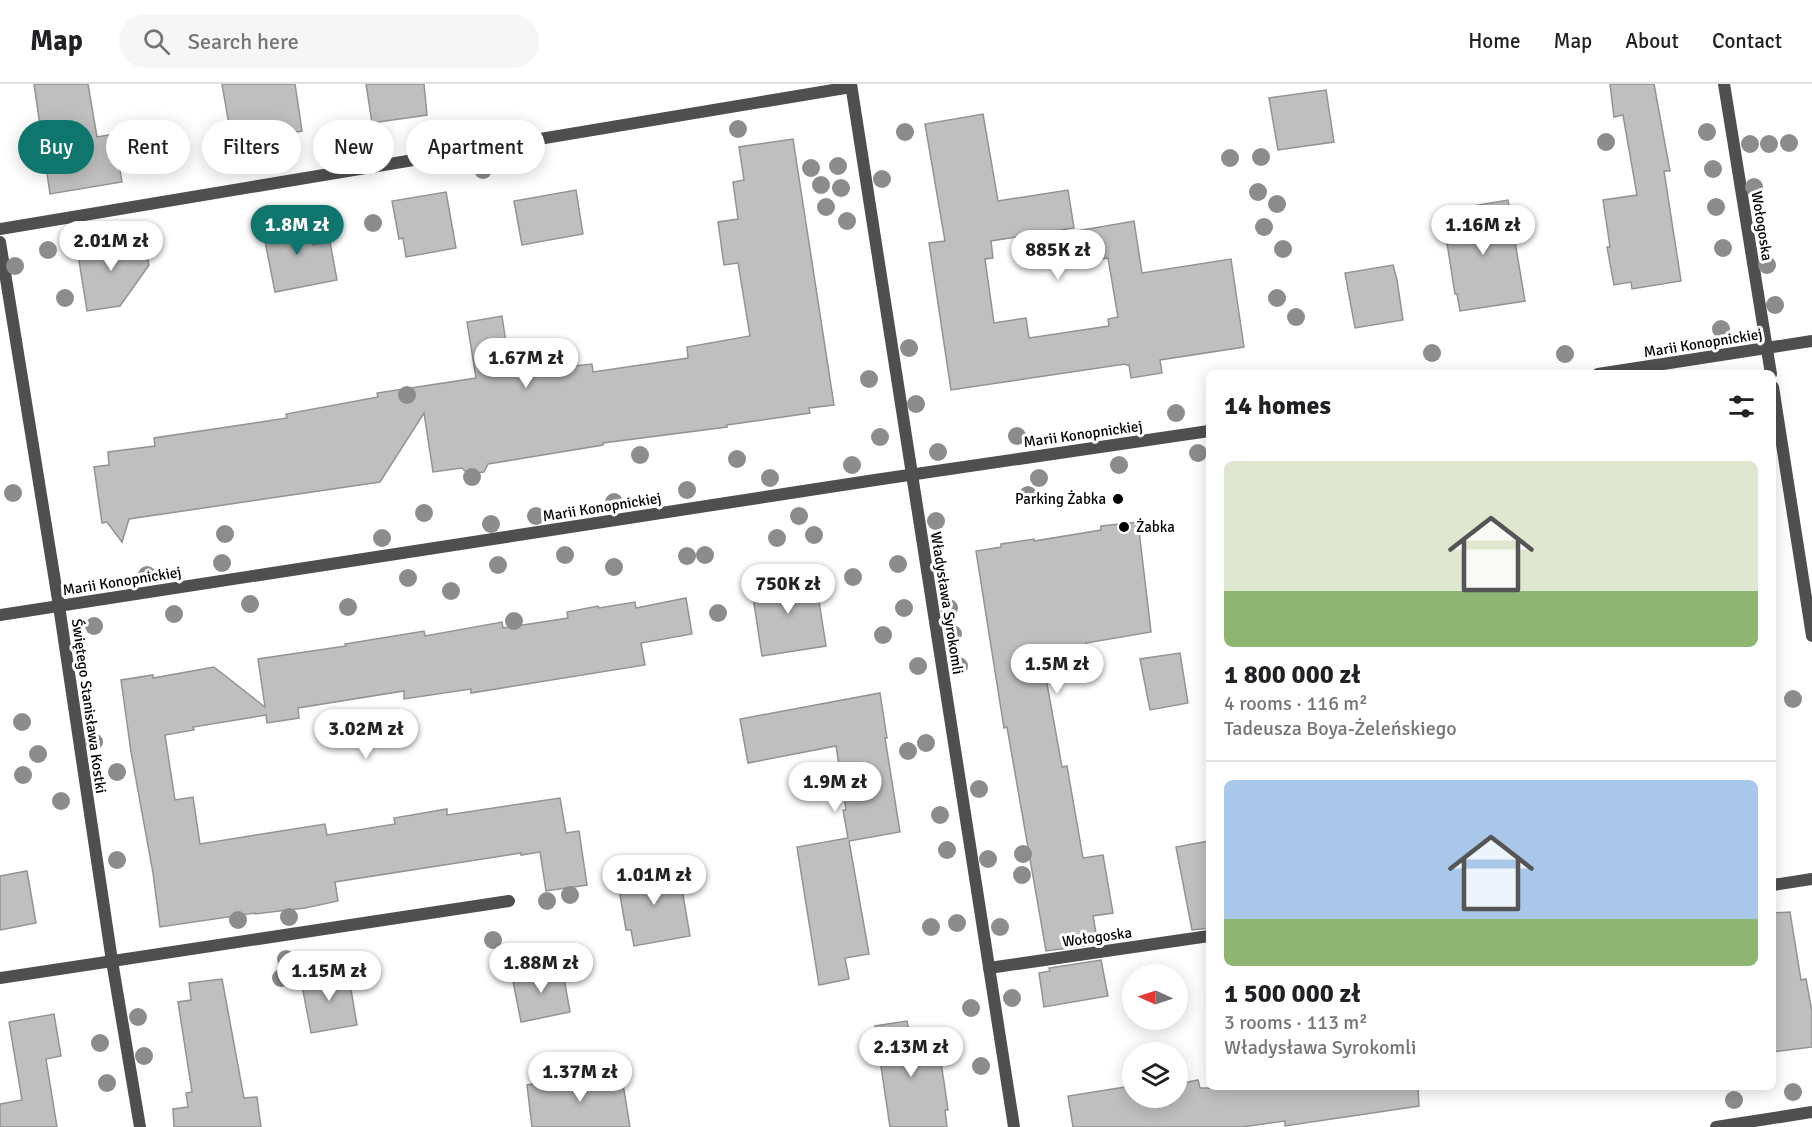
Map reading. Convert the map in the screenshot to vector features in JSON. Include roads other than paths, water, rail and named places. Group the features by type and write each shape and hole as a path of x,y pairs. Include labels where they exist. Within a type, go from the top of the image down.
{"street":[{"name":"Wołogoska","path":"1724,84 1770,370"},
{"path":"0,229 851,85"},
{"name":"Władysława Syrokomli","path":"851,85 1014,1127"},
{"name":"Świętego Stanisława Kostki","path":"0,242 59,606 112,962 140,1127"},
{"name":"Marii Konopnickiej","path":"1625,370 1812,341"},
{"path":"1776,406 1812,636"},
{"name":"Marii Konopnickiej","path":"0,615 1206,431"},
{"path":"1776,885 1812,879"},
{"path":"0,978 509,901"},
{"name":"Wołogoska","path":"989,968 1206,936"},
{"path":"1716,1127 1812,1112"}],"place":[{"name":"Parking Żabka","path":"1118,499"},
{"name":"Żabka","path":"1124,527"}]}
